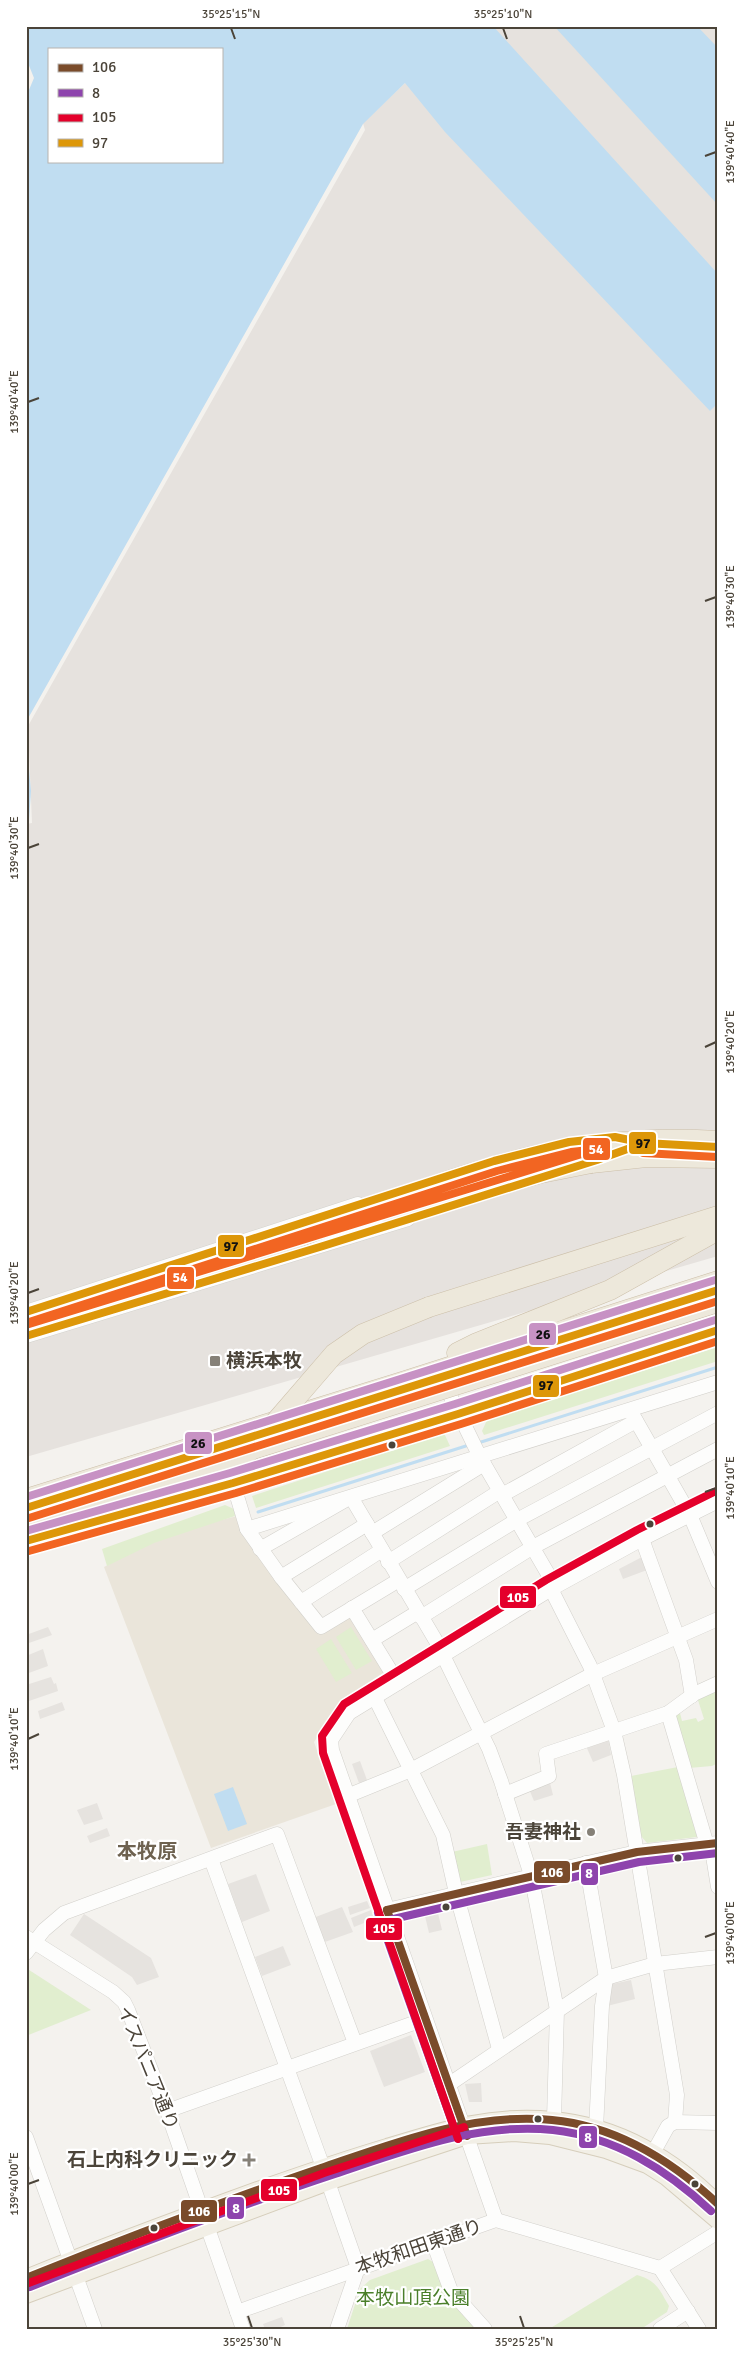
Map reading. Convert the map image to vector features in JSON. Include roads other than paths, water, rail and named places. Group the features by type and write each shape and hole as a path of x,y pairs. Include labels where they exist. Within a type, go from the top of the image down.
{"highway":[{"path":"262,1251 433,1187 532,1156 590,1145 622,1142 718,1141"},
{"path":"27,1324 262,1251 565,1168 646,1157 718,1158"},
{"path":"26,1542 167,1498 203,1483 220,1473 252,1448 334,1354 363,1334 382,1324 429,1307 718,1216"},
{"path":"402,1382 477,1343 628,1281 718,1230"},
{"path":"26,1499 402,1382 718,1280"},
{"path":"26,1508 718,1290"},
{"path":"26,1521 718,1302"},
{"path":"26,1542 233,1483 458,1414 718,1330"}],"main road":[{"path":"26,2294 72,2268 203,2210 465,2130 513,2119 554,2120 596,2130 650,2158 682,2170 718,2204"},
{"path":"465,2130 550,2136 650,2158 666,2177 718,2221"},
{"path":"26,2278 72,2268 208,2226 326,2174"}],"street":[{"path":"27,1324 485,1164 545,1147 615,1137 644,1143 718,1147"},
{"path":"27,1324 323,1246 597,1160 644,1143"},
{"path":"442,1378 482,1461 533,1547 553,1588 593,1674 614,1731 637,1852 677,2095 675,2122"},
{"path":"246,1529 633,1416 718,1382"},
{"path":"233,1483 246,1529 321,1627 352,1608 402,1584 718,1412"},
{"path":"633,1416 690,1515 718,1582"},
{"path":"300,1602 501,1493 633,1416"},
{"path":"372,1640 533,1547 718,1449"},
{"path":"281,1577 370,1529 482,1461"},
{"path":"351,1497 436,1641 481,1732 505,1794 531,1875 557,2010 554,2120"},
{"path":"260,1549 351,1497"},
{"path":"496,2220 332,1750 331,1740 349,1713 553,1588 642,1539 718,1501"},
{"path":"642,1539 686,1660 692,1696"},
{"path":"352,1608 398,1683"},
{"path":"348,1796 411,1770 593,1674 718,1620"},
{"path":"505,1794 549,1776 546,1754 668,1713 692,1696 718,1683"},
{"path":"375,1698 443,1835 456,1893 498,2049"},
{"path":"668,1713 712,1844 718,1887"},
{"path":"29,1944 64,1913 277,1834 355,2043"},
{"path":"387,1910 531,1875 637,1852 712,1844"},
{"path":"211,1858 288,2068 358,2268 336,2329"},
{"path":"586,1863 606,1978 602,2006 596,2130"},
{"name":"イスパニア通り","path":"29,1944 112,1992 124,2002 167,2111 243,2329"},
{"path":"448,2085 498,2049 606,1978 654,1964 718,1957"},
{"path":"167,2111 425,2018"},
{"path":"650,2158 668,2126 675,2122 718,2123"},
{"path":"26,2137 31,2162 94,2329"},
{"name":"本牧和田東通り","path":"237,2312 496,2220 660,2268"},
{"path":"699,2329 660,2268 718,2232"},
{"path":"434,2242 451,2291 485,2329"},
{"path":"660,2329 688,2311"}],"water":[{"path":"26,26 493,26 718,274 718,403 710,411 445,132 405,83 363,124 26,722 26,97 34,78 26,58"},
{"path":"554,26 697,26 718,48 718,205"},
{"path":"26,737 31,791 29,821 26,821"},
{"path":"233,1787 247,1824 228,1831 214,1794"}],"waterway":[{"path":"478,1443 718,1367"},
{"path":"258,1512 469,1445"}],"place":[{"name":"横浜本牧","path":"215,1361"},
{"name":"吾妻神社","path":"591,1832"},
{"name":"石上内科クリニック","path":"249,2160"}],"district":[{"name":"本牧原","path":"147,1851"}],"park label":[{"name":"本牧山頂公園","path":"413,2298"}]}
